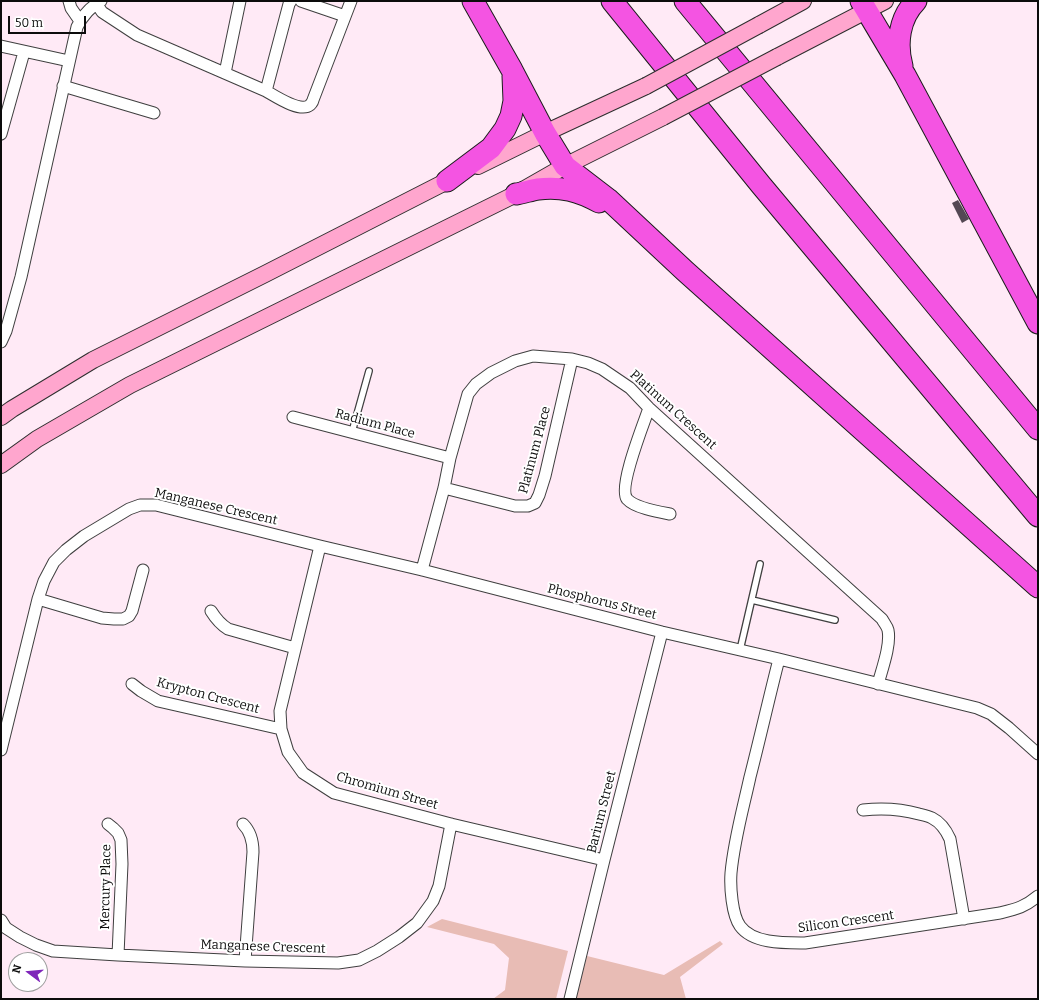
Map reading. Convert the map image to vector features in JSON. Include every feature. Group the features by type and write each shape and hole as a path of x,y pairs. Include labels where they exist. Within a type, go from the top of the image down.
{"highway":[{"path":"473,1 545,133 565,166 608,199 685,272 1038,587"},
{"path":"612,1 766,191 1038,516"},
{"path":"686,1 1038,429"},
{"path":"905,75 899,55 900,33 905,16 916,1"},
{"path":"863,6 905,75 1038,323"},
{"path":"447,181 491,148 505,129 511,116 514,101 512,70"},
{"path":"516,194 553,188 571,190 586,194 625,215"}],"main road":[{"path":"1,417 93,360 258,278 447,181 646,86 803,1"},
{"path":"1,466 37,439 130,385 516,194 565,166 663,117 777,57 863,6 885,1"}],"street":[{"path":"69,1 71,8 80,21"},
{"path":"225,73 240,1"},
{"path":"266,91 291,1"},
{"path":"301,1 345,16"},
{"path":"1,342 3,330 22,270 77,28 84,14 98,2 102,12 137,35 266,91 298,107 304,107 311,104 314,100 351,1"},
{"path":"1,46 69,61"},
{"path":"1,134 24,52"},
{"path":"64,86 154,113"},
{"name":"Platinum Crescent","path":"422,570 444,488 450,458 468,394 476,384 491,373 515,361 533,356 572,359 588,363 602,369 630,388 649,408 882,619 888,630 888,638 885,658 878,684"},
{"name":"Platinum Place","path":"444,488 515,506 528,506 535,503 545,476 572,359"},
{"path":"649,408 628,472 624,492 627,498 633,503 645,508 670,514"},
{"name":"Radium Place","path":"294,417 450,458"},
{"name":"Manganese Crescent","path":"1,750 3,736 38,599 54,562 66,550 84,536 129,509 140,505 156,505 320,546"},
{"name":"Phosphorus Street","path":"320,546 422,570 662,632 878,684"},
{"name":"Chromium Street","path":"320,546 280,711 281,729 288,752 303,773 334,793 451,824 604,860"},
{"path":"38,599 102,618 114,620 123,619 129,616 132,612 143,570"},
{"path":"211,611 216,620 228,628 295,648"},
{"name":"Barium Street","path":"570,999 662,632"},
{"name":"Silicon Crescent","path":"779,659 739,823 731,874 734,916 744,931 757,938 778,942 805,943 1000,913 1018,908 1031,902 1038,896"},
{"name":"Krypton Crescent","path":"132,684 158,701 281,729"},
{"path":"878,684 977,708 991,714 1038,754"},
{"path":"863,810 880,808 896,809 932,818 941,825 950,839 964,919"},
{"name":"Mercury Place","path":"108,824 118,833 121,840 122,864 118,955"},
{"path":"243,824 251,835 253,843 245,961"},
{"name":"Manganese Crescent","path":"1,920 6,928 20,937 53,951 245,961 338,963 359,960 377,951 417,922 433,901 439,886 451,824"}],"lane":[{"path":"352,432 369,371"},
{"path":"740,650 760,564"},
{"path":"752,600 835,620"}],"shaded area":[{"path":"442,919 568,951 556,999 493,999 505,990 509,958 494,944 427,927"},
{"path":"720,941 723,944 680,977 686,999 576,999 587,956 664,975"}],"building":[{"path":"958,200 969,219 962,223 952,203"}]}
